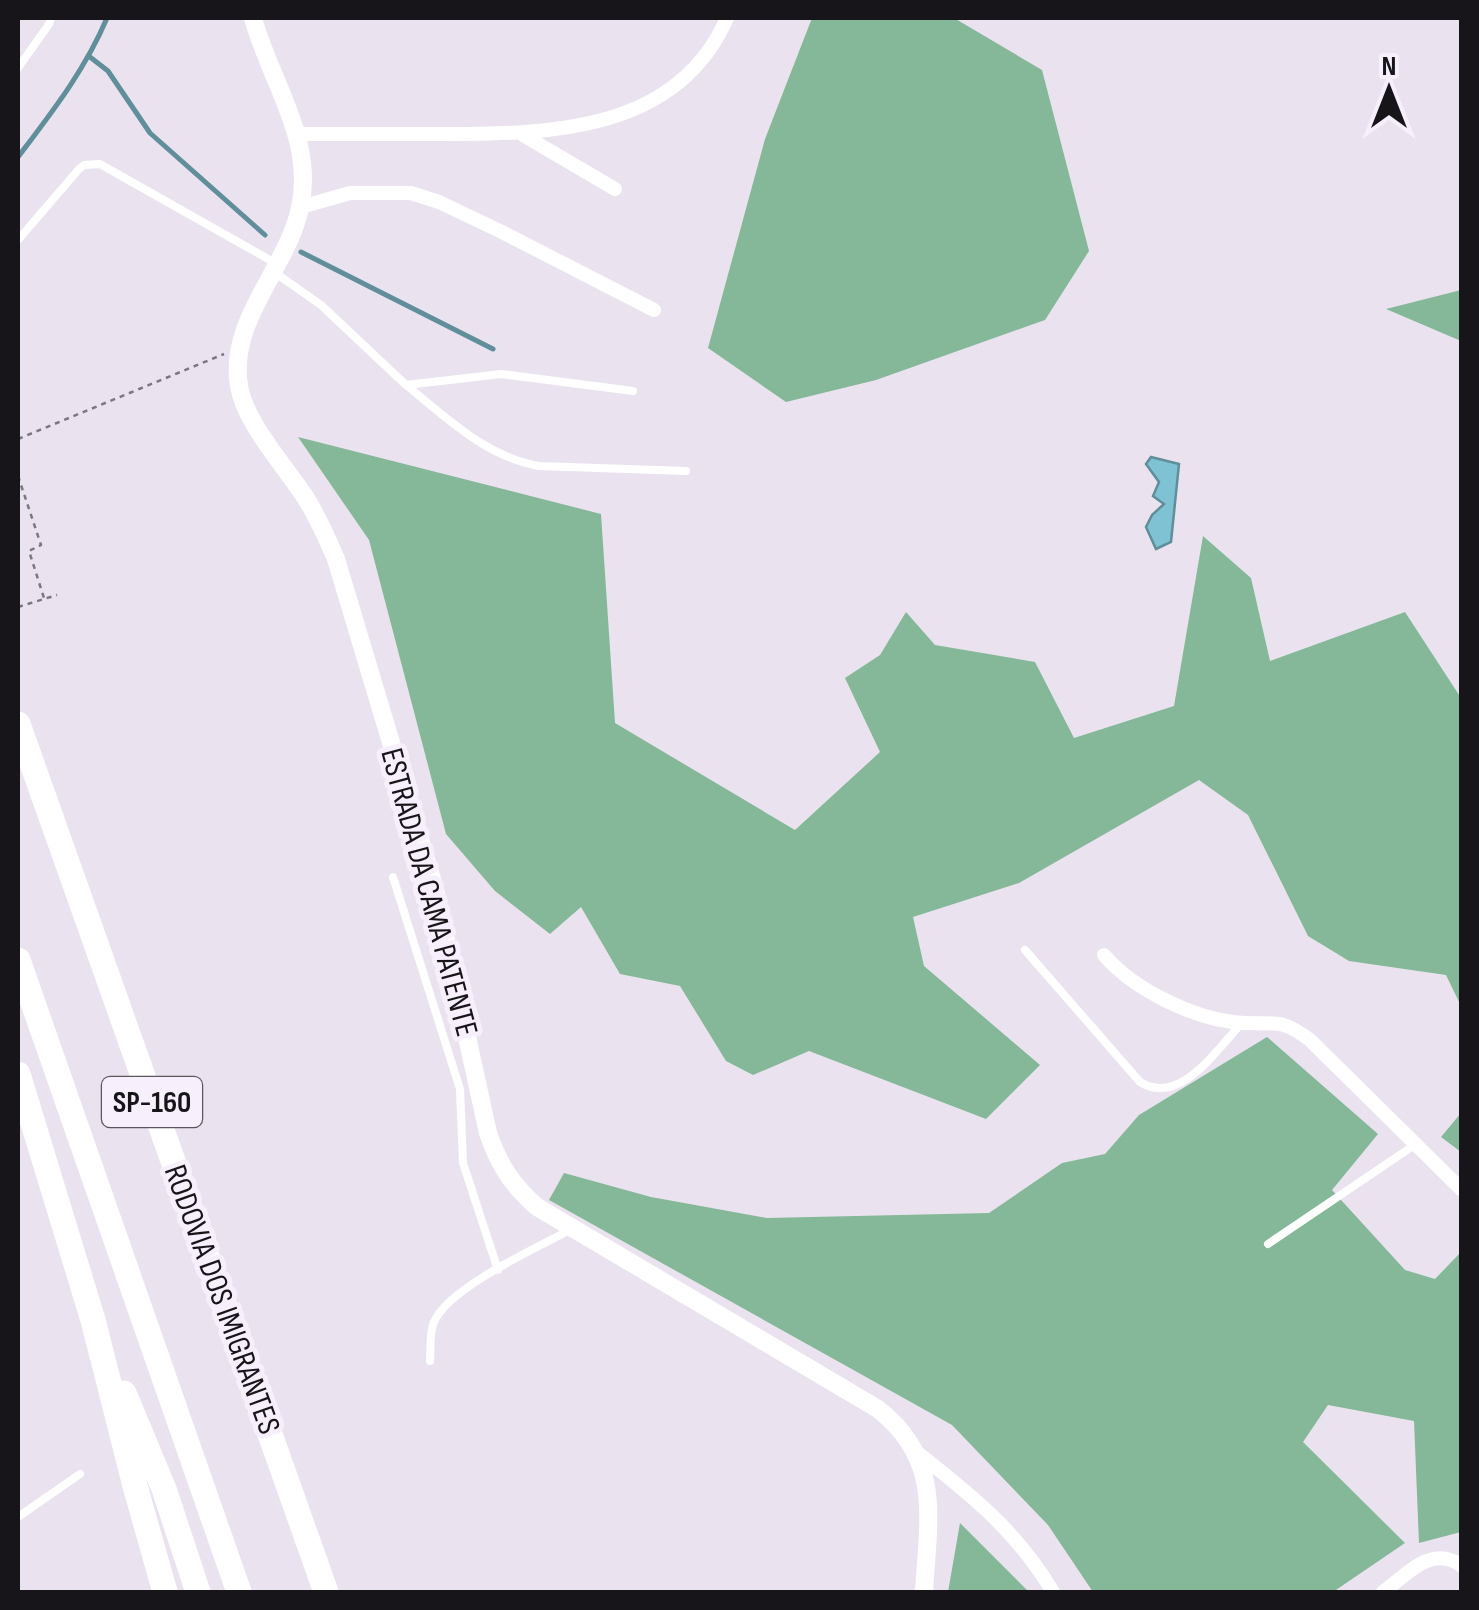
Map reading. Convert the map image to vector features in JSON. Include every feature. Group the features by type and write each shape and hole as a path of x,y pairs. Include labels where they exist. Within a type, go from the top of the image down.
{"highway":[{"name":"RODOVIA DOS IMIGRANTES","path":"18,724 326,1592"},
{"name":"SP-160","path":"18,960 239,1592"},
{"path":"18,1074 94,1320 134,1486 165,1592"},
{"path":"94,1320 164,1489 198,1592"},
{"path":"287,1480 344,1592"}],"street":[{"name":"ESTRADA DA CAMA PATENTE","path":"253,18 297,134 302,168 301,206 246,328 238,380 244,403 315,512 336,559 434,886 488,1134 500,1166 526,1197 572,1230 878,1409 898,1426 919,1454"},
{"path":"297,134 522,134 605,120 644,106 681,82 703,61 727,18"},
{"path":"522,134 615,188"},
{"path":"301,206 350,192 412,193 502,232 654,310"},
{"path":"1104,955 1137,987 1197,1012 1242,1023 1268,1020 1292,1027 1310,1040 1462,1190"},
{"path":"919,1454 927,1487 924,1592"},
{"path":"919,1454 991,1511 1032,1557 1053,1592"},
{"path":"1383,1592 1432,1557 1449,1558 1462,1566"}],"lane":[{"path":"18,68 50,18"},
{"path":"18,240 79,169 100,164 275,268 321,305 406,385 477,441 515,462 686,471"},
{"path":"406,385 502,374 633,391"},
{"path":"393,877 460,1089 463,1163 498,1270"},
{"path":"1024,950 1140,1082 1150,1088 1172,1088 1184,1081 1242,1023"},
{"path":"1268,1244 1416,1144"},
{"path":"430,1362 432,1324 446,1304 572,1230"},
{"path":"18,1517 80,1474"}],"path":[{"path":"18,439 226,353 239,354"},
{"path":"18,476 41,545 29,551 44,598"},
{"path":"18,496 24,494"},
{"path":"18,607 57,594"}],"green space":[{"path":"812,18 954,18 1042,70 1089,251 1045,320 876,380 786,402 708,348 765,139"},
{"path":"1461,290 1461,341 1386,309"},
{"path":"298,437 601,514 615,723 795,830 880,752 845,678 880,655 906,612 935,645 1035,662 1074,738 1174,706 1203,536 1251,578 1270,661 1405,612 1461,698 1461,1006 1446,975 1349,961 1308,936 1248,815 1199,780 1019,883 913,917 924,966 1040,1065 986,1119 809,1051 753,1075 726,1061 680,986 620,974 581,907 550,934 495,891 446,834 369,540"},
{"path":"1267,1037 1378,1134 1332,1190 1405,1270 1435,1279 1461,1252 1461,1532 1419,1543 1414,1421 1328,1405 1303,1442 1405,1543 1333,1592 1093,1592 1048,1525 952,1425 549,1200 564,1173 651,1197 767,1218 989,1213 1062,1163 1105,1154 1139,1115"},
{"path":"1461,1113 1461,1152 1441,1137"},
{"path":"960,1523 1029,1592 948,1592"}],"water":[{"path":"1151,457 1179,464 1171,542 1156,549 1146,527 1164,504 1153,496 1159,482 1146,464"}],"waterway":[{"path":"18,157 78,73 107,18"},
{"path":"90,57 108,71 150,133 265,235"},
{"path":"301,252 493,349"}]}
